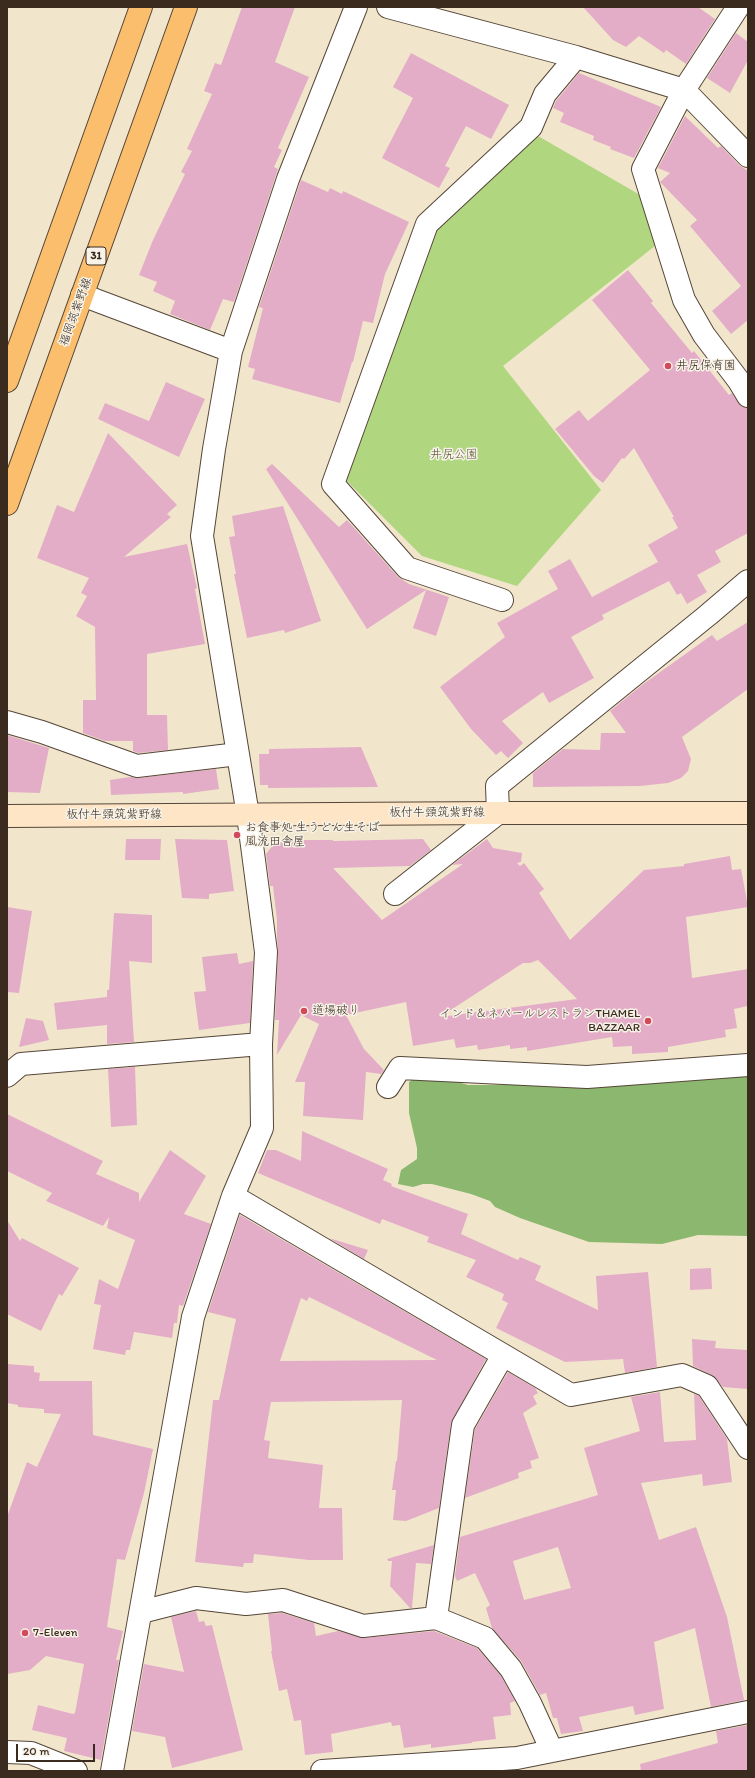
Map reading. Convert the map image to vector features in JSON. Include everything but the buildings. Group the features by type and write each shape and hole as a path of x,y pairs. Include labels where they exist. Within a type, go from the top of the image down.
{"main road":[{"path":"7,381 141,7"},
{"name":"福岡筑紫野線","path":"7,504 186,7"},
{"name":"板付牛頸筑紫野線","path":"7,816 748,813"}],"street":[{"path":"112,1771 193,1317 234,1196 262,1128 261,1044 266,952 248,815 202,536 214,449 231,351 288,179 356,7"},
{"path":"388,7 576,57 684,90 748,156"},
{"path":"738,7 684,90 643,169 684,300 704,336 739,381 748,396"},
{"path":"502,600 407,568 333,484 427,224 531,127 545,94 576,57"},
{"path":"82,295 231,351"},
{"path":"395,894 498,813 497,786 748,581"},
{"path":"7,722 42,732 138,766 238,754"},
{"path":"7,1076 21,1064 261,1044"},
{"path":"388,1087 400,1068 587,1077 748,1065"},
{"path":"234,1196 571,1395 682,1375 707,1386 748,1448"},
{"path":"436,1618 463,1425 503,1354"},
{"path":"141,1612 196,1598 246,1604 283,1600 363,1626 436,1618 485,1638 511,1669 530,1703 552,1751"},
{"path":"322,1771 396,1769 517,1758 748,1712"},
{"path":"7,1752 31,1753 76,1771"}],"green space":[{"name":"井尻公園","path":"538,136 647,199 660,242 503,366 601,490 517,586 422,556 345,479 439,223"},
{"path":"731,1072 748,1076 748,1236 698,1235 662,1244 589,1242 520,1218 495,1207 490,1201 471,1194 432,1184 423,1184 413,1187 398,1184 401,1170 417,1159 417,1148 409,1113 409,1082 420,1075 448,1079 468,1085 504,1085 534,1082 700,1080"}],"place":[{"name":"井尻保育園","path":"668,366"},
{"name":"お食事処 生うどん生そば 風流田舎屋","path":"237,835"},
{"name":"道場破り","path":"304,1011"},
{"name":"インド＆ネパールレストランTHAMEL BAZZAAR","path":"648,1021"},
{"name":"7-Eleven","path":"25,1633"}]}
